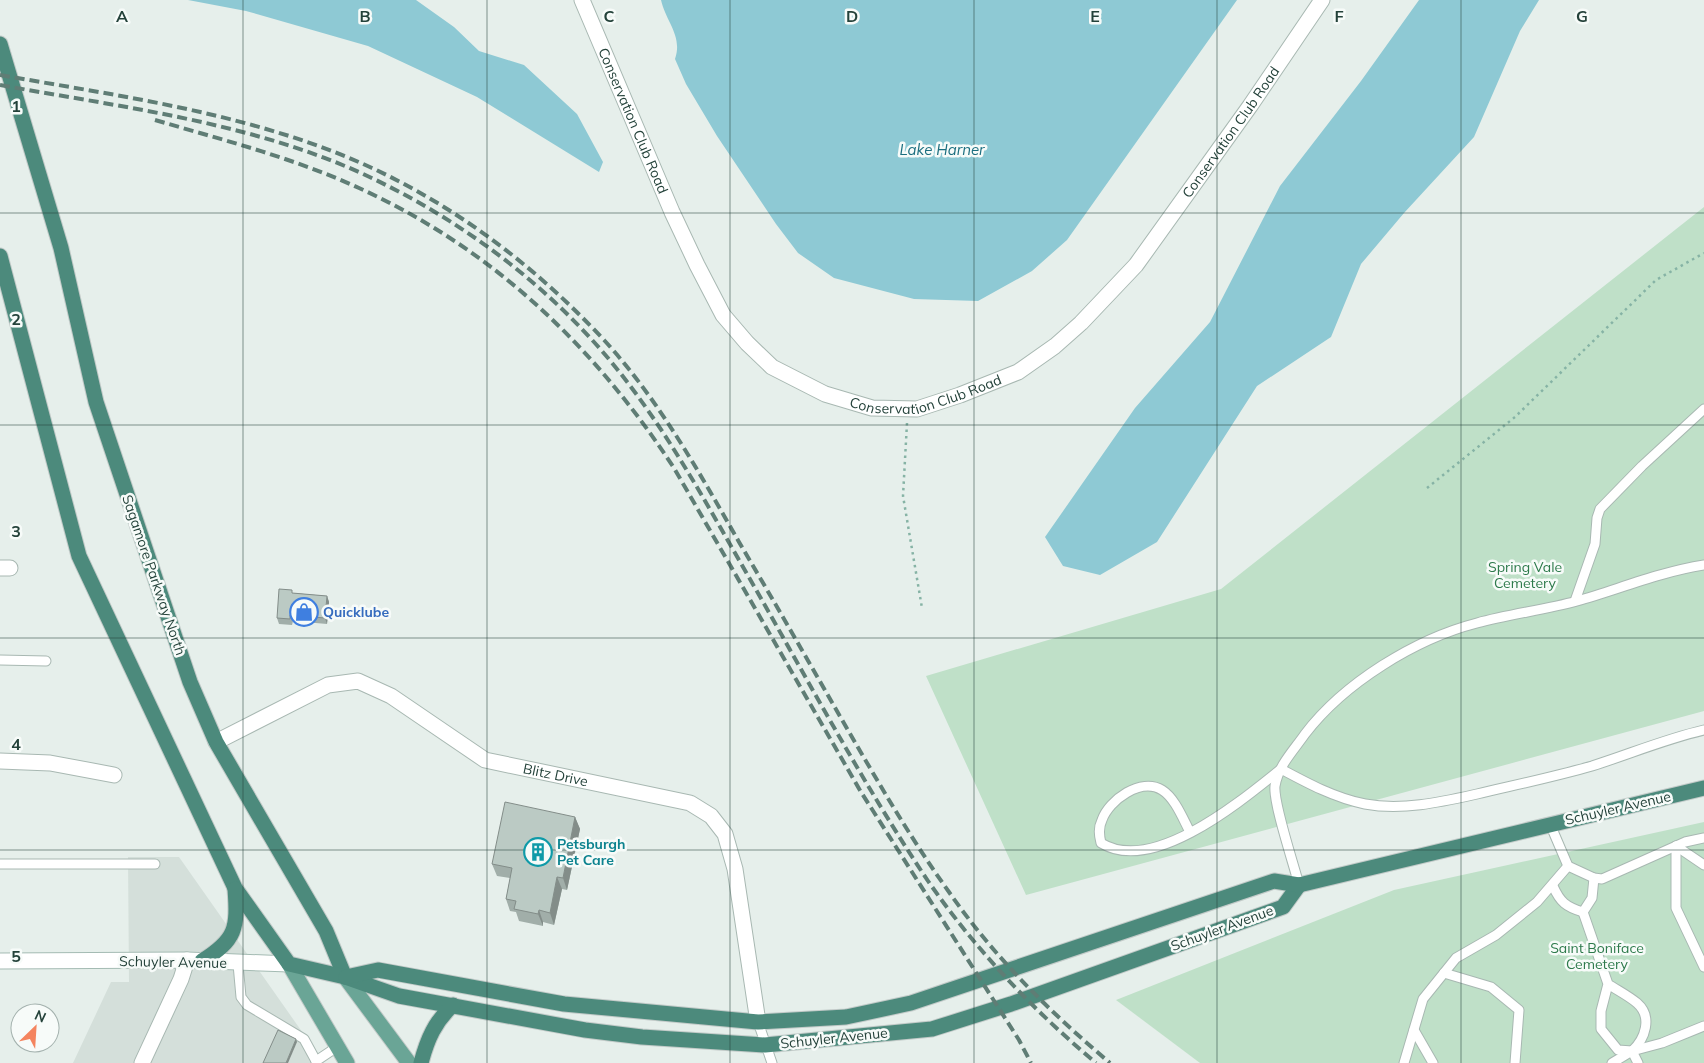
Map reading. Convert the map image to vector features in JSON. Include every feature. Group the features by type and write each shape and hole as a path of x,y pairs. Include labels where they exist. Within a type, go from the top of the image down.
{"highway":[{"name":"Sagamore Parkway North","path":"0,44 61,248 96,402 190,682 216,742 326,931 345,977"},
{"path":"0,256 79,556 235,888 289,964"},
{"name":"Schuyler Avenue","path":"345,977 378,970 564,1004 758,1022 846,1017 911,1003 1274,881 1300,885 1704,788"},
{"name":"Schuyler Avenue","path":"289,964 345,977 399,996 585,1030 765,1045 932,1029 1011,1004 1283,906 1300,885"},
{"path":"194,960 227,943 237,915 235,888"},
{"path":"420,1063 426,1042 441,1016 453,1005"}],"main road":[{"path":"289,964 347,1063"},
{"name":"Sagamore Parkway North","path":"345,977 409,1063"}],"street":[{"name":"Conservation Club Road","path":"582,0 672,212 724,315 747,344 772,367 825,394 872,408 907,409 917,409 960,396 1018,372 1055,346 1081,323 1136,265 1250,106 1322,0"},
{"name":"Blitz Drive","path":"216,742 328,685 358,681 391,696 485,760 690,803 711,816 725,834 734,869 758,1022"},
{"path":"0,761 50,762 114,775"},
{"path":"142,1063 181,980 194,960"},
{"name":"Schuyler Avenue","path":"0,961 194,960 238,964 289,964"}],"lane":[{"path":"1575,601 1595,544 1597,518 1600,509 1642,466 1704,409"},
{"path":"1190,832 1170,797 1163,790 1154,786 1138,788 1115,802 1101,821 1099,832 1101,843 1112,850 1121,851 1152,848 1190,832 1230,808 1280,769 1316,720 1336,701 1380,667 1448,632 1477,623 1575,601 1680,569 1704,565"},
{"path":"0,660 46,661"},
{"path":"1280,769 1344,799 1366,804 1418,805 1445,801 1581,769 1672,737 1704,730"},
{"path":"1280,769 1275,787 1277,805 1300,885"},
{"path":"1550,824 1568,866 1594,878 1602,879 1676,846 1704,838"},
{"path":"1676,846 1704,865"},
{"path":"1676,846 1676,908 1704,967"},
{"path":"0,864 155,864"},
{"path":"1404,1063 1423,999 1456,958 1496,935 1537,902 1568,866"},
{"path":"1583,912 1592,898 1594,878"},
{"path":"1552,886 1559,900 1570,908 1583,912"},
{"path":"1583,912 1608,984 1601,1011 1601,1029 1618,1050 1632,1051 1662,1043 1704,1026"},
{"path":"238,964 241,997 247,1005 304,1038 316,1062 336,1047"},
{"path":"1444,973 1491,987 1519,1010 1515,1063"},
{"path":"1608,984 1639,1004 1647,1024 1642,1042 1632,1051 1612,1063"},
{"path":"758,1022 772,1063"},
{"path":"1414,1030 1433,1063"},
{"path":"1632,1051 1638,1063"}],"path":[{"path":"1427,488 1515,417 1656,280 1704,253"},
{"path":"907,409 903,496 922,608"}],"shaded area":[{"path":"128,857 179,857 324,1063 73,1063 111,982 129,982"}],"green space":[{"name":"Spring Vale Cemetery","path":"1704,207 1704,711 1026,895 926,676 1221,589"},
{"name":"Saint Boniface Cemetery","path":"1704,822 1704,1063 1200,1063 1116,1000 1394,890"}],"water":[{"path":"188,0 416,0 454,27 479,51 524,65 577,114 603,162 599,172 477,97 368,46 246,11"},
{"name":"Lake Harner","path":"661,0 1237,0 1067,240 1032,271 978,301 914,299 834,278 798,253 776,224 717,136 686,84 675,59 677,43"},
{"path":"1419,0 1539,0 1520,31 1474,137 1404,213 1361,264 1331,337 1257,386 1157,542 1100,575 1063,566 1045,537 1135,408 1210,322 1280,186 1361,81"}],"building":[{"name":"Quicklube","path":"279,589 292,590 292,593 327,596 325,618 290,615 290,619 277,618"},
{"name":"Petsburgh Pet Care","path":"505,802 575,817 563,878 557,877 550,913 539,910 538,914 514,909 516,901 506,899 512,868 492,864"},
{"path":"278,1030 296,1039 286,1063 263,1063"}],"railway":[{"path":"0,75 189,110 236,121 328,149 405,184 436,202 496,243 552,289 579,314 624,363 677,437 882,789 921,852 966,916 1024,983 1110,1063"},
{"path":"0,85 184,118 274,141 318,155 361,173 430,209 495,252 525,276 582,329 608,358 662,431 709,508 854,762 903,842 946,906 1006,978 1050,1022 1096,1063"},
{"path":"155,120 258,150 334,177 408,213 453,240 496,271 537,305 575,342 610,381 643,423 674,468 861,792 1019,1040 1031,1063"}],"place":[{"name":"Quicklube","path":"304,612"},
{"name":"Petsburgh Pet Care","path":"538,852"}]}
